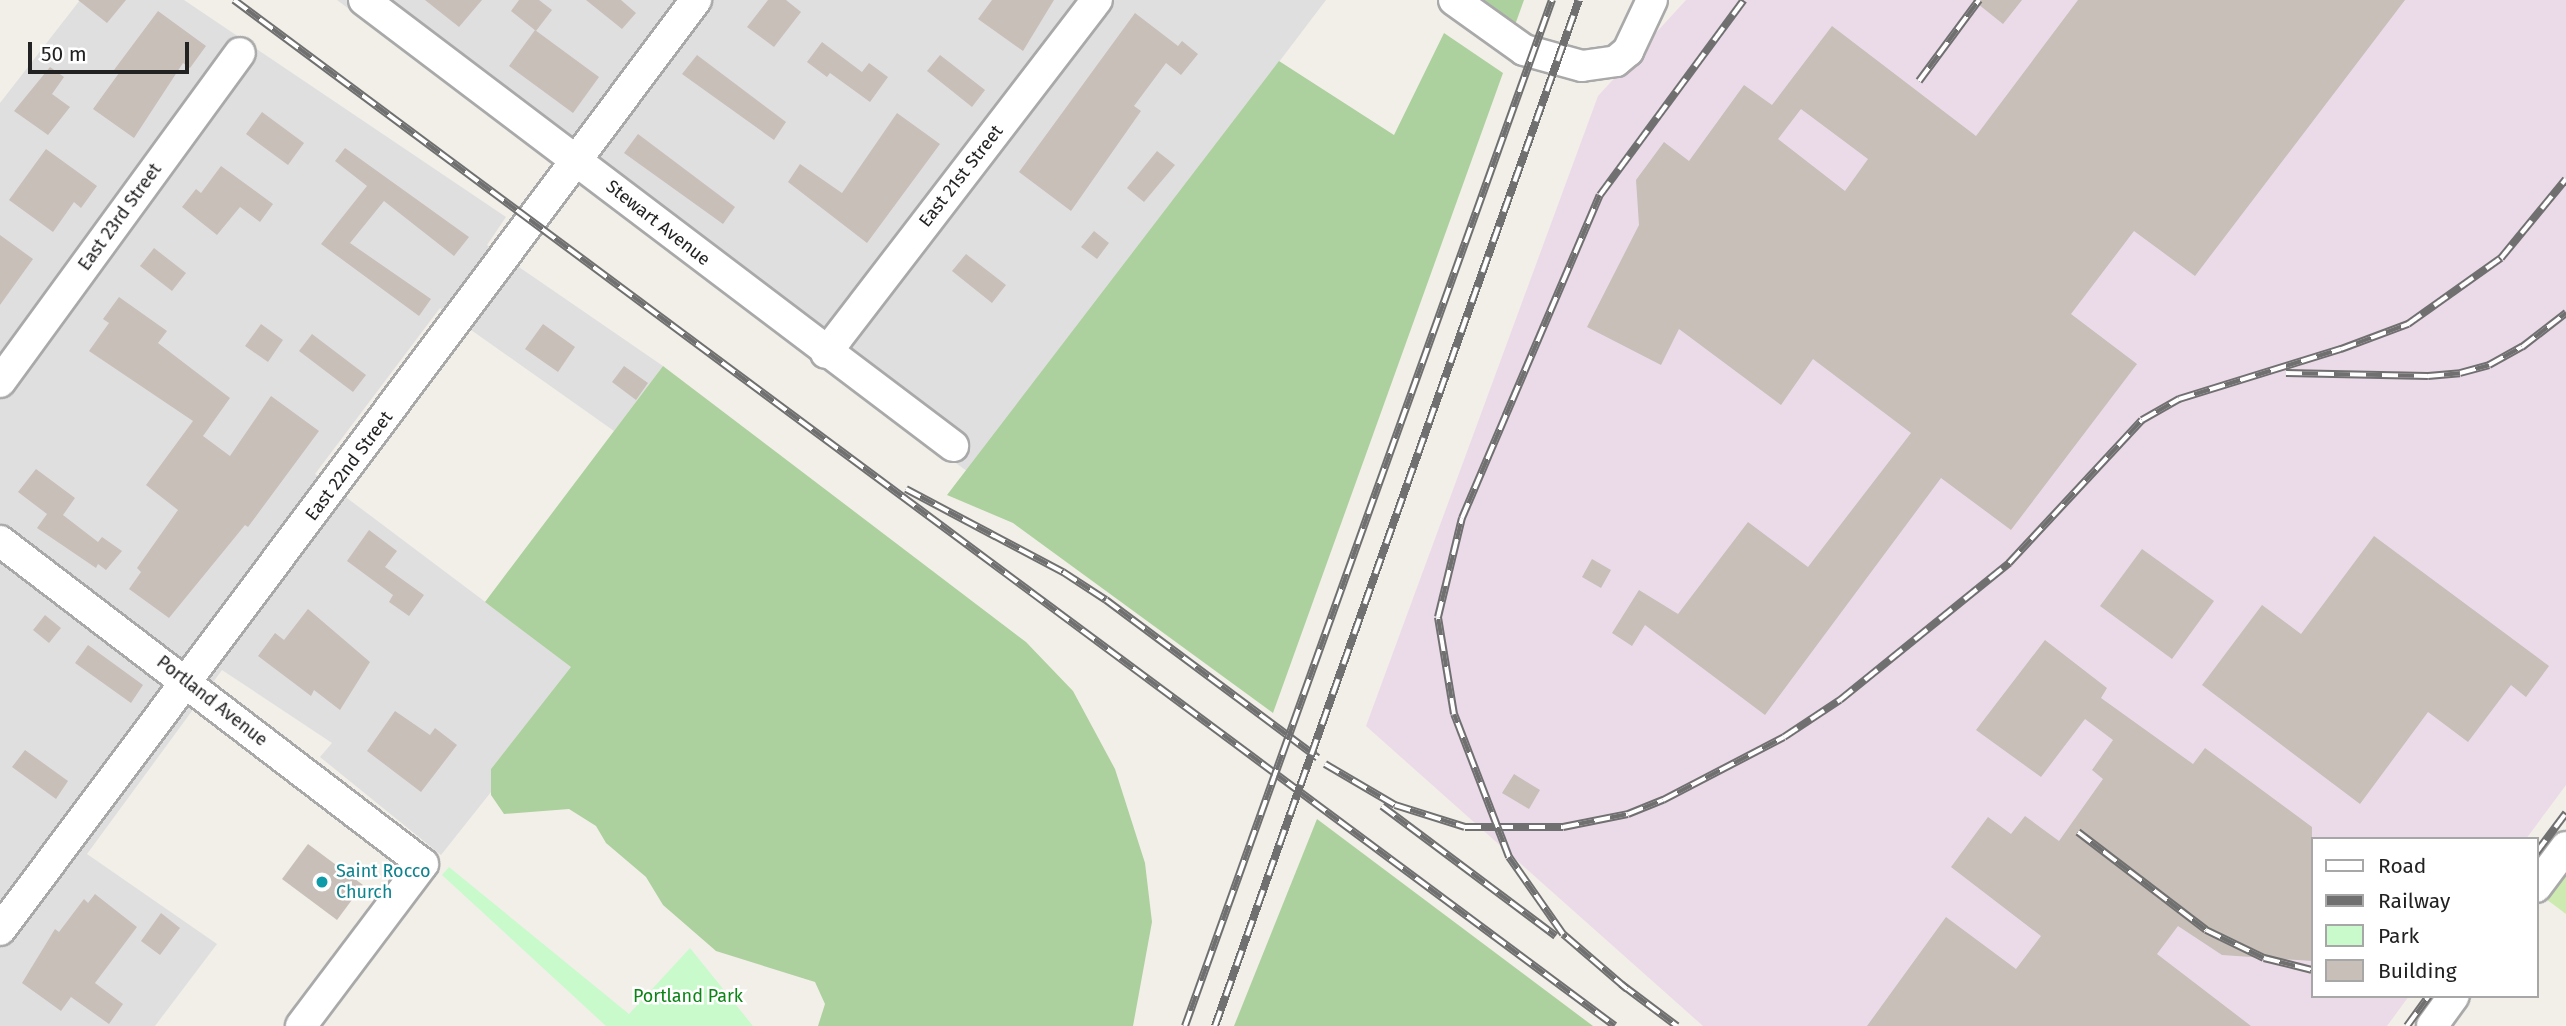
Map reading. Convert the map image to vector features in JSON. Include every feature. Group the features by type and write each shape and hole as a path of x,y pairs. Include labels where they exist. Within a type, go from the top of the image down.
{"street":[{"name":"Stewart Avenue","path":"364,0 578,159 825,353 953,446"},
{"name":"East 22nd Street","path":"0,930 696,0"},
{"name":"East 21st Street","path":"825,353 1097,0"},
{"path":"1454,0 1524,50 1581,66 1616,61 1628,51 1652,0"},
{"name":"East 23rd Street","path":"0,382 240,53"},
{"name":"Portland Avenue","path":"0,541 188,681 423,864 301,1026"},
{"path":"2538,884 2566,847"},
{"path":"2432,1026 2453,998"}],"shaded area":[{"path":"80,0 184,0 506,217 487,245 663,366 614,431 440,308 315,474 572,667 491,769 491,792 441,855 320,757 332,743 222,670 87,854 217,944 155,1026 0,1026 0,103"},
{"path":"337,0 1326,0 968,472"},
{"path":"1686,0 2566,0 2566,785 2527,837 2310,837 2310,998 2408,998 2387,1026 1703,1026 1366,726 1598,96"}],"green space":[{"path":"1482,0 1524,0 1515,25"},
{"path":"1444,33 1503,73 1273,713 1013,523 947,495 1279,61 1394,135"},
{"path":"663,366 1026,642 1073,691 1115,769 1145,863 1152,922 1133,1026 818,1026 825,1004 815,982 716,951 663,905 646,877 606,843 596,826 569,809 504,814 491,795 491,769 571,667 485,602"},
{"path":"1317,819 1593,1026 1234,1026"},
{"path":"2566,864 2566,914 2542,896"},
{"name":"Portland Park","path":"449,867 629,1014 690,948 753,1026 606,1026 442,875"}],"building":[{"path":"78,0 126,0 107,23"},
{"path":"425,0 482,0 459,27"},
{"path":"519,0 539,0 552,10 536,31 511,11"},
{"path":"586,0 621,0 636,13 622,29"},
{"path":"768,0 786,0 801,12 774,47 747,27"},
{"path":"992,0 1054,0 1023,51 978,19"},
{"path":"1973,0 2022,0 2003,24"},
{"path":"2078,0 2405,0 2195,276 2134,231 2071,314 2137,364 2011,530 1941,478 1765,715 1645,625 1632,646 1612,633 1639,590 1678,614 1748,522 1808,567 1911,433 1813,359 1781,405 1679,329 1661,365 1587,327 1639,225 1636,180 1664,142 1689,161 1744,85 1772,105 1832,26 1976,136","holes":["1801,109 1868,159 1845,191 1778,139"]},
{"path":"158,11 206,46 190,68 183,63 134,138 93,109 119,73 114,70"},
{"path":"1135,13 1178,46 1182,41 1198,54 1181,75 1166,63 1134,106 1141,111 1071,211 1019,172"},
{"path":"535,30 599,77 573,113 509,66"},
{"path":"822,42 862,72 869,63 888,77 870,102 830,73 827,77 807,62"},
{"path":"697,55 786,122 774,140 682,74"},
{"path":"940,55 985,90 972,107 927,71"},
{"path":"50,67 64,77 52,94 70,107 48,135 14,111"},
{"path":"262,112 304,143 288,165 246,134"},
{"path":"897,113 940,144 867,243 788,182 800,164 842,193"},
{"path":"638,134 735,207 723,224 624,153"},
{"path":"345,148 469,237 454,256 384,201 350,243 431,299 419,316 321,244 367,186 335,161"},
{"path":"46,149 97,186 81,208 74,202 53,232 9,200"},
{"path":"1157,151 1175,165 1144,202 1127,188"},
{"path":"221,166 273,204 260,222 240,207 217,235 182,207 196,189 201,193"},
{"path":"1094,231 1109,243 1097,259 1081,247"},
{"path":"0,235 33,259 0,305"},
{"path":"154,248 186,273 172,291 140,266"},
{"path":"966,254 1006,285 992,303 952,271"},
{"path":"119,297 167,331 158,343 230,398 203,436 230,456 271,396 319,431 248,527 245,525 169,618 129,589 141,572 137,568 178,510 146,485 193,421 89,351 109,323 103,319"},
{"path":"261,324 283,340 268,362 245,346"},
{"path":"543,324 575,347 558,372 525,349"},
{"path":"312,334 366,375 353,392 299,351"},
{"path":"624,366 648,383 636,400 612,382"},
{"path":"36,469 75,498 63,515 98,542 102,537 122,551 106,570 98,564 96,568 37,528 47,514 18,492"},
{"path":"369,530 397,551 385,567 424,595 409,616 389,602 393,595 347,561"},
{"path":"2374,536 2549,666 2526,697 2511,685 2468,742 2428,712 2360,804 2202,685 2262,605 2301,634"},
{"path":"2142,549 2214,601 2172,659 2100,606"},
{"path":"1592,559 1611,570 1601,588 1582,577"},
{"path":"308,609 370,662 340,710 314,690 311,696 258,656 275,633 284,640"},
{"path":"45,615 61,628 49,643 33,630"},
{"path":"2045,640 2107,688 2101,698 2193,764 2205,748 2312,827 2310,961 2222,955 2178,926 2157,954 2251,1026 1867,1026 1946,917 2016,969 2041,936 1951,867 1988,817 2011,834 2025,816 2059,841 2103,779 2092,770 2113,740 2085,719 2041,777 1976,730"},
{"path":"88,645 143,685 131,703 75,663"},
{"path":"395,711 430,735 435,728 457,745 421,792 367,751"},
{"path":"25,750 68,781 56,799 12,767"},
{"path":"1514,774 1540,790 1529,809 1502,793"},
{"name":"Saint Rocco Church","path":"308,844 363,885 337,920 282,879"},
{"path":"95,894 137,927 95,983 123,1004 109,1024 71,997 61,1011 22,983 55,929 59,932 84,899 88,903"},
{"path":"161,913 180,928 160,955 141,941"}],"railway":[{"path":"234,0 1615,1026"},
{"path":"1185,1026 1552,0"},
{"path":"1215,1026 1579,0"},
{"path":"1627,989 1563,934 1509,857 1454,714 1438,617 1462,518 1600,195 1744,0"},
{"path":"1919,81 1979,0"},
{"path":"1325,764 1395,805 1465,827 1563,827 1628,814 1663,800 1784,737 1840,700 2009,563 2142,420 2179,399 2341,349 2408,324 2501,258 2566,179"},
{"path":"2286,373 2428,376 2460,373 2489,365 2522,347 2566,313"},
{"path":"906,489 1063,572 1106,600 1318,758"},
{"path":"1382,806 1556,936"},
{"path":"2538,850 2566,813"},
{"path":"2078,832 2206,930 2264,958 2310,970"},
{"path":"1621,984 1677,1026"},
{"path":"2407,1026 2428,998"}],"place":[{"name":"Saint Rocco Church","path":"322,882"}]}
